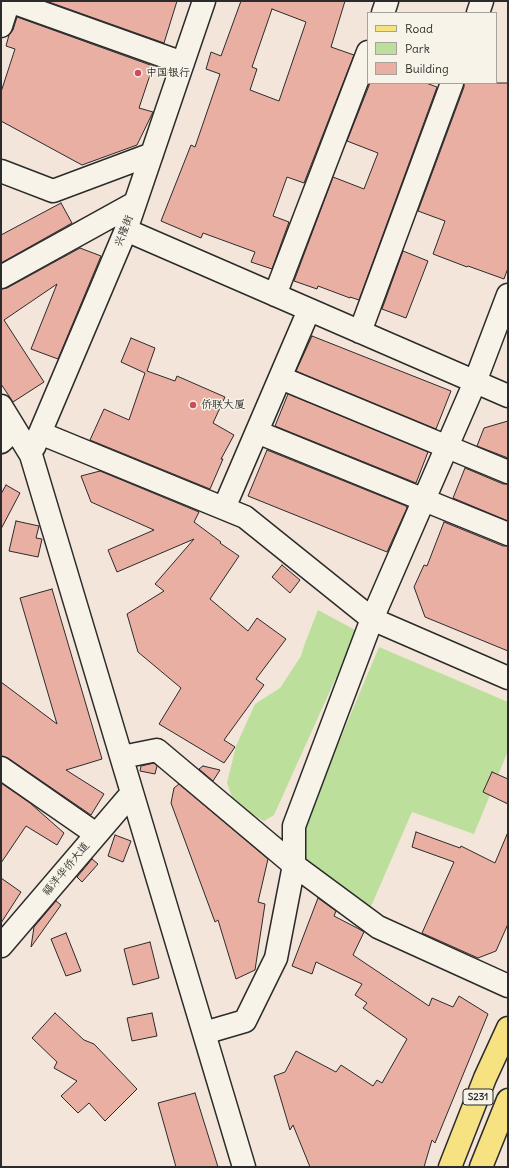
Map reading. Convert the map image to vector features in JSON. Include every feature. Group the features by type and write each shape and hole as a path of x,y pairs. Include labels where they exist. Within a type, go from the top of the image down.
{"main road":[{"name":"S231","path":"450,1167 485,1078 508,1028"},
{"name":"S231","path":"481,1167 508,1100"}],"street":[{"path":"3,14 9,1 183,63"},
{"name":"兴隆街","path":"31,455 126,230 204,1"},
{"path":"383,12 387,1"},
{"path":"478,12 482,1"},
{"path":"275,295 367,55"},
{"path":"360,332 452,84"},
{"path":"1,171 53,192 152,154"},
{"path":"1,277 135,203"},
{"path":"126,230 508,396"},
{"path":"204,1033 245,1021 276,958 294,865 294,826 372,619 475,382 508,295"},
{"path":"224,508 309,310"},
{"path":"281,378 508,472"},
{"path":"1,406 8,436 31,455 244,1167"},
{"path":"257,432 508,534"},
{"path":"40,433 245,517 372,619 508,678"},
{"path":"122,757 157,750 294,865 378,927 508,986"},
{"path":"1,768 96,834"},
{"name":"福洋华侨大道","path":"1,946 132,793"}],"green space":[{"path":"318,610 357,631 274,815 264,821 235,805 227,783 236,746 255,704 280,688 301,656"},
{"path":"379,647 508,702 508,751 474,834 412,812 366,918 301,855 297,842"}],"building":[{"path":"46,1 177,1 164,43"},
{"path":"241,1 345,1 331,47 354,55 304,183 287,177 273,216 289,222 272,269 251,262 255,252 203,233 201,238 161,221 191,145 195,147 220,74 206,69 211,52 221,56","holes":["272,9 306,22 279,101 250,90 257,69 252,67"]},
{"path":"17,17 153,66 139,108 153,112 137,145 82,165 1,121 1,92 15,49 6,46"},
{"path":"508,83 508,268 504,279 433,254 445,221 418,211 464,84"},
{"path":"370,84 429,84 437,87 359,300 318,286 317,289 294,281 333,177 364,189 378,153 347,141"},
{"path":"61,203 72,223 1,263 1,235"},
{"path":"80,248 101,256 58,359 31,349 57,284 4,320 44,382 13,402 1,384 1,289 7,288"},
{"path":"403,251 428,261 406,318 382,309"},
{"path":"312,336 451,391 436,429 296,371"},
{"path":"131,338 155,348 147,371 175,381 177,376 225,397 213,423 234,435 221,459 223,459 210,489 90,440 104,409 129,420 145,373 121,362"},
{"path":"288,394 428,452 416,483 275,426"},
{"path":"508,421 508,458 477,446 484,428"},
{"path":"267,450 406,506 407,508 387,552 248,496"},
{"path":"465,468 503,484 508,484 508,521 453,498"},
{"path":"100,471 199,512 194,522 239,556 210,599 248,631 257,618 286,639 256,679 264,685 224,740 235,747 224,763 159,724 181,688 138,652 127,614 164,591 155,584 194,539 117,572 108,550 154,530 91,502 81,476"},
{"path":"6,485 20,493 1,529 1,494"},
{"path":"16,521 39,526 36,538 42,539 38,557 9,551"},
{"path":"444,522 503,546 508,546 508,651 425,617 414,587 424,565 427,566"},
{"path":"282,565 300,580 290,593 272,577"},
{"path":"52,589 102,759 66,770 104,794 91,815 8,758 1,756 1,682 57,724 20,598"},
{"path":"154,763 157,766 155,774 140,771 141,766"},
{"path":"203,766 220,770 213,781 199,769"},
{"path":"492,772 508,779 508,804 483,792"},
{"path":"1,783 30,803 64,833 57,845 26,826 1,863"},
{"path":"179,784 268,859 258,902 265,904 255,970 236,979 218,920 215,922 171,803 174,788"},
{"path":"416,832 460,848 461,846 495,863 508,832 508,924 496,951 478,958 422,933 454,862 412,847"},
{"path":"115,835 131,841 123,862 108,856"},
{"path":"92,859 98,864 82,882 77,877"},
{"path":"1,878 21,892 1,923"},
{"path":"318,898 336,911 334,916 364,932 353,955 429,1006 432,998 453,1007 459,996 488,1014 435,1143 432,1140 424,1167 310,1167 293,1125 290,1130 274,1076 285,1072 296,1051 336,1072 341,1065 373,1086 377,1080 382,1083 407,1039 363,1008 367,1003 355,995 362,984 316,962 312,974 292,966"},
{"path":"56,901 61,905 31,947 34,927"},
{"path":"66,933 81,971 66,976 51,939"},
{"path":"150,942 159,978 133,985 124,949"},
{"path":"55,1013 84,1040 94,1044 137,1089 105,1121 89,1103 78,1113 61,1096 77,1081 54,1068 57,1062 32,1038"},
{"path":"152,1013 157,1036 132,1041 127,1018"},
{"path":"195,1093 218,1167 176,1167 158,1103"}],"place":[{"name":"中国银行","path":"138,73"},
{"name":"侨联大厦","path":"193,405"}]}
